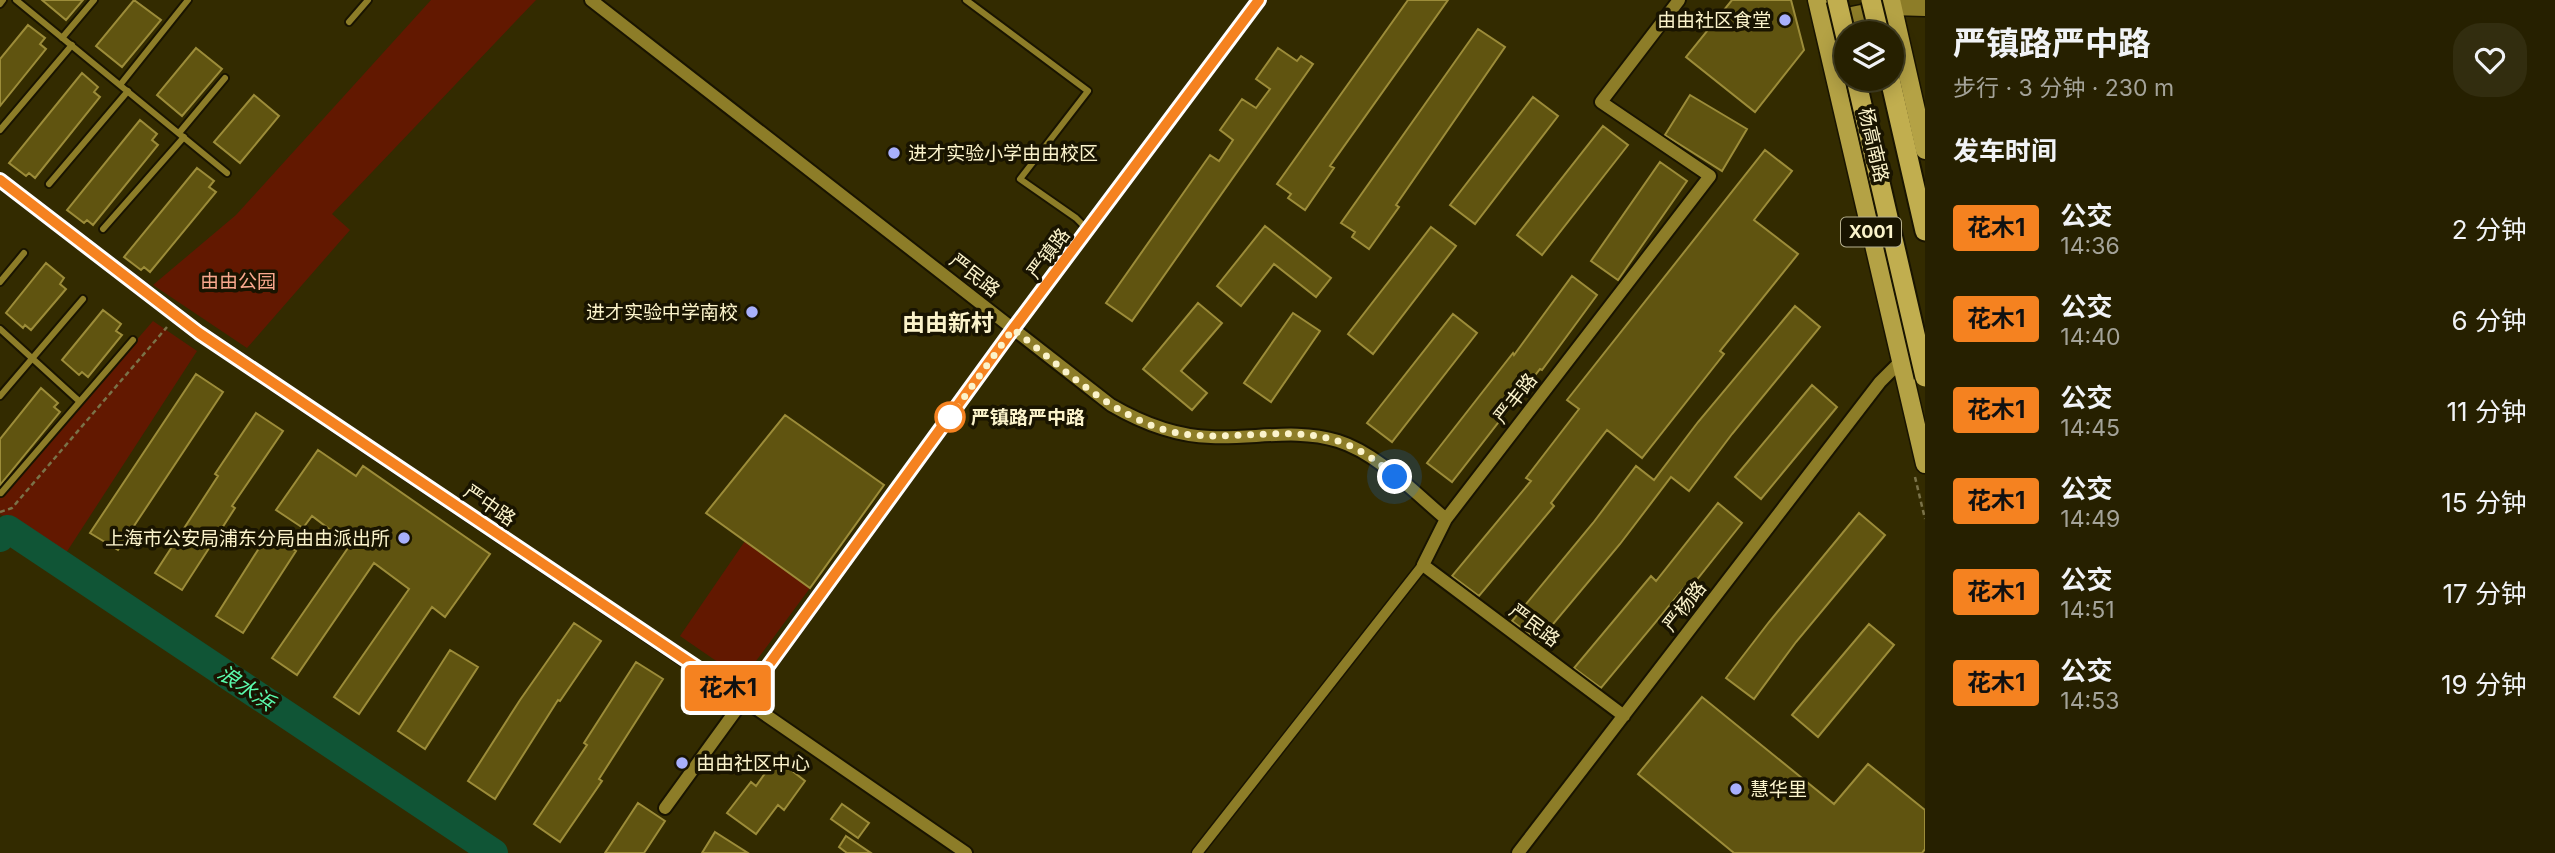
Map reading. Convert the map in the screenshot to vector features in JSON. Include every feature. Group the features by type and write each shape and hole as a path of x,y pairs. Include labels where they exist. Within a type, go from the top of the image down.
{"highway":[{"path":"1837,0 1842,21"},
{"path":"1871,0 1876,21"},
{"name":"杨高南路","path":"1859,91 1925,377"},
{"name":"杨高南路","path":"1893,91 1925,231"}],"main road":[{"name":"杨高南路","path":"1817,0 1925,464"},
{"path":"1891,3 1925,150"}],"street":[{"name":"严民路","path":"591,0 1090,390 1132,417 1189,435 1213,437 1291,433 1339,441 1360,450 1377,462 1446,519"},
{"name":"严镇路","path":"665,808 1013,329 1089,231 1259,0"},
{"name":"严丰路","path":"1197,853 1423,565 1446,519 1710,176 1601,102 1679,0"},
{"path":"1822,20 1891,3 1925,8"},
{"name":"严中路","path":"0,180 176,317 744,699 965,853"},
{"name":"严杨路","path":"1518,853 1880,382 1901,360 1925,341"},
{"name":"严民路","path":"1423,565 1623,716"}],"lane":[{"path":"16,0 227,173"},
{"path":"62,38 94,0"},
{"path":"174,0 182,7"},
{"path":"120,85 188,0"},
{"path":"349,22 368,0"},
{"path":"966,0 1088,91 1020,179 1076,218 1089,231"},
{"path":"978,9 985,0"},
{"path":"0,130 72,46"},
{"path":"103,229 225,78"},
{"path":"49,184 128,91"},
{"path":"0,282 24,253"},
{"path":"0,396 83,299"},
{"path":"0,329 79,401"},
{"path":"1,493 133,340"}],"path":[{"path":"0,513 12,508 176,317"}],"green space":[{"name":"由由公园","path":"431,0 536,0 332,214 350,230 247,348 153,285 236,215"},
{"path":"153,321 197,351 66,553 0,514 0,498"},
{"path":"745,541 810,588 756,661 743,670 725,667 680,636"}],"building":[{"path":"42,0 83,0 66,20"},
{"path":"134,0 161,20 122,67 96,46"},
{"path":"1408,0 1448,0 1330,166 1334,168 1305,210 1288,198 1291,194 1277,184"},
{"path":"1732,0 1791,0 1804,50 1755,112 1686,57"},
{"path":"28,25 45,38 40,44 46,49 0,106 0,59"},
{"path":"1478,29 1505,47 1396,205 1399,207 1369,249 1352,237 1355,232 1341,223"},
{"path":"196,48 222,69 182,116 157,95"},
{"path":"1278,48 1297,61 1301,56 1313,64 1132,321 1106,303 1210,155 1219,161 1233,140 1220,130 1242,99 1256,108 1270,89 1256,79"},
{"path":"82,73 98,87 94,92 100,97 35,178 29,173 26,176 9,163"},
{"path":"254,95 279,116 240,163 214,142"},
{"path":"1690,95 1747,129 1722,171 1665,135"},
{"path":"1533,97 1558,116 1475,224 1450,205"},
{"path":"140,120 157,134 152,140 158,145 93,225 87,220 84,223 67,210"},
{"path":"1603,126 1628,145 1542,255 1517,235"},
{"path":"1765,150 1792,171 1754,220 1798,254 1720,351 1724,354 1642,458 1607,430 1551,503 1554,506 1479,596 1452,576 1531,481 1526,478 1579,409 1567,400"},
{"path":"1660,162 1687,181 1618,280 1591,261"},
{"path":"197,168 214,181 209,187 216,192 150,272 144,267 141,270 124,257"},
{"path":"1265,226 1331,278 1316,297 1274,264 1241,306 1217,286"},
{"path":"1431,227 1456,246 1373,354 1348,334"},
{"path":"46,263 64,278 60,284 66,289 31,330 25,325 23,328 6,313"},
{"path":"1572,276 1597,295 1542,370 1540,369 1452,482 1427,463 1513,353 1514,355"},
{"path":"1198,303 1222,323 1181,371 1207,393 1192,410 1143,369"},
{"path":"1795,306 1820,327 1689,491 1671,477 1620,544 1539,641 1512,621 1636,466 1654,480 1698,422"},
{"path":"103,310 121,324 116,331 122,335 88,377 82,372 79,375 62,360"},
{"path":"1293,313 1320,331 1271,402 1244,383"},
{"path":"1453,314 1477,333 1392,442 1367,423"},
{"path":"196,374 223,392 118,550 90,533"},
{"path":"1812,385 1837,407 1761,499 1735,477"},
{"path":"41,388 58,403 54,407 60,412 0,485 0,439"},
{"path":"256,413 283,431 232,506 235,508 182,590 155,573 218,476 215,474"},
{"path":"785,415 884,485 810,588 706,513"},
{"path":"318,450 356,476 363,466 490,554 445,617 432,607 359,714 334,697 409,589 374,563 297,675 272,658 350,545 312,516 303,528 276,510"},
{"path":"1718,503 1742,523 1687,592 1683,589 1601,688 1574,668 1651,576 1656,581"},
{"path":"1859,513 1885,535 1796,642 1754,699 1726,678"},
{"path":"268,534 296,551 243,633 216,616"},
{"path":"574,623 601,641 560,701 558,700 495,799 468,781"},
{"path":"1869,624 1894,645 1818,737 1792,715"},
{"path":"450,650 478,667 425,749 398,731"},
{"path":"636,662 663,679 599,779 602,781 560,842 534,824 587,745 584,743"},
{"name":"慧华里","path":"1702,697 1834,804 1868,764 1925,810 1925,849 1922,853 1734,853 1638,774"},
{"path":"776,758 805,781 784,810 778,805 756,834 727,813 751,782 756,786"},
{"path":"638,803 665,821 644,853 605,853"},
{"path":"842,804 869,823 858,838 831,819"},
{"path":"715,832 748,853 702,853"},
{"path":"846,836 871,853 847,853 839,847"}],"waterway":[{"name":"浪水浜","path":"0,538 8,529 494,853"}],"bus line":[{"name":"花木1","path":"0,180 199,333 744,699 1013,329 1089,231 1259,0"}],"place":[{"name":"由由社区食堂","path":"1785,20"},
{"name":"进才实验小学由由校区","path":"894,153"},
{"name":"进才实验中学南校","path":"752,312"},
{"name":"严镇路严中路","path":"950,417"},
{"name":"上海市公安局浦东分局由由派出所","path":"404,538"},
{"name":"由由社区中心","path":"682,763"},
{"name":"慧华里","path":"1736,789"}],"district":[{"name":"由由新村","path":"948,323"}],"route":[{"path":"950,417 1013,329 1090,390 1132,417 1189,435 1213,437 1291,433 1339,441 1360,450 1395,477"}]}
